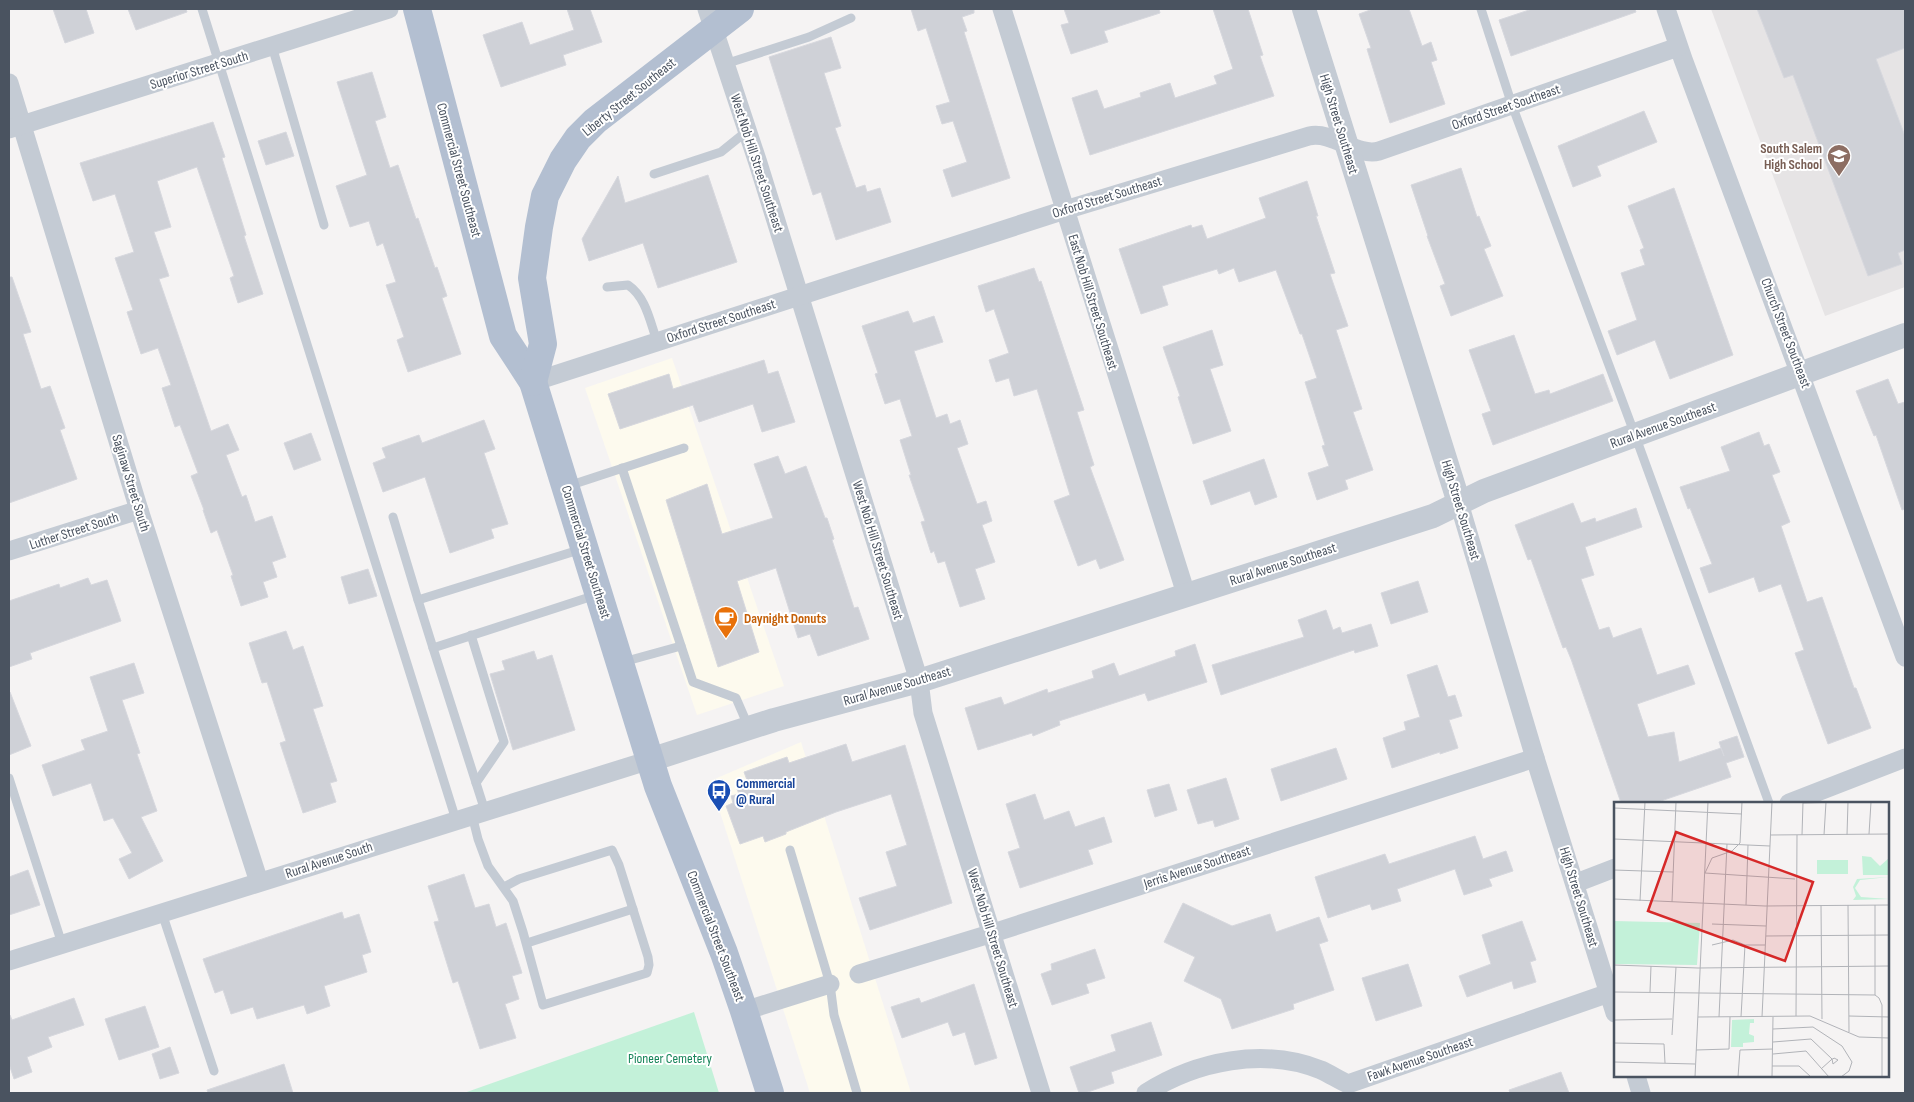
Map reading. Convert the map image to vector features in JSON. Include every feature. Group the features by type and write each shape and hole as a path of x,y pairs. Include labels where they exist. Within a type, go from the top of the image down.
{"main road":[{"name":"Commercial Street Southeast","path":"417,9 503,336 533,382 658,786 701,891 744,1010 770,1093"},
{"name":"Liberty Street Southeast","path":"533,382 543,344 532,278 545,196 563,160 578,138 711,20 740,9"}],"street":[{"name":"Superior Street South","path":"15,127 389,9"},
{"name":"East Nob Hill Street Southeast","path":"1002,9 1186,594"},
{"name":"High Street Southeast","path":"1304,9 1459,503 1535,758 1576,883 1614,1009"},
{"name":"Church Street Southeast","path":"1666,9 1678,47 1905,657"},
{"name":"West Nob Hill Street Southeast","path":"711,20 799,295 918,681 923,713 1041,1093"},
{"name":"Oxford Street Southeast","path":"533,382 1065,210 1309,136 1318,134 1369,154 1374,153 1678,47"},
{"name":"Saginaw Street South","path":"9,83 15,127 259,882"},
{"name":"Rural Avenue Southeast","path":"650,760 749,728 918,681 1433,516 1484,491 1905,335"},
{"name":"Luther Street South","path":"9,552 139,510"},
{"name":"Jerris Avenue Southeast","path":"859,974 992,934 1535,758"},
{"path":"1796,802 1809,800 1905,758"},
{"name":"Rural Avenue South","path":"9,961 650,760"},
{"path":"1576,883 1614,868"},
{"path":"744,1010 830,984"},
{"name":"Fawk Avenue Southeast","path":"1146,1093 1162,1083 1208,1065 1228,1061 1254,1060 1293,1062 1320,1070 1350,1089 1609,993"},
{"path":"1636,1077 1641,1093"}],"lane":[{"path":"202,9 478,839 488,866 512,901 527,944 543,1005 647,973 650,965 619,865 612,850 519,879 504,887"},
{"path":"1481,9 1512,105 1769,802"},
{"path":"725,64 809,37 851,18"},
{"path":"272,46 324,225"},
{"path":"654,174 721,152 747,131"},
{"path":"606,287 628,285 636,291 645,307 657,342"},
{"path":"565,486 684,448"},
{"path":"622,468 693,682 736,698 749,728"},
{"path":"393,517 476,783"},
{"path":"418,600 585,548"},
{"path":"433,648 599,594"},
{"path":"471,636 504,742 476,783 471,815"},
{"path":"620,663 681,646"},
{"path":"9,778 62,944"},
{"path":"790,850 830,984 834,1015 857,1093"},
{"path":"527,944 633,909"},
{"path":"162,913 214,1071"}],"shaded area":[{"name":"South Salem High School","path":"1711,9 1905,9 1905,287 1825,316"},
{"path":"672,358 784,686 697,715 585,388"},
{"path":"801,742 911,1093 810,1093 710,781"}],"green space":[{"name":"Pioneer Cemetery","path":"694,1012 719,1093 464,1093"}],"building":[{"path":"53,9 86,9 94,33 65,43"},
{"path":"128,9 186,9 187,12 136,30"},
{"path":"567,9 590,9 602,42 563,55 566,65 501,87 483,35 522,22 530,45 574,30"},
{"path":"911,9 974,9 974,13 962,17 967,31 964,32 1010,178 952,197 943,170 967,162 953,121 942,124 936,106 950,102 926,28 918,31"},
{"path":"1064,9 1159,9 1160,13 1104,31 1108,42 1071,54 1061,25 1069,23"},
{"path":"1213,9 1248,9 1263,55 1260,56 1274,96 1090,155 1072,98 1097,90 1104,109 1141,97 1140,93 1170,83 1175,98 1217,84 1214,76 1233,69"},
{"path":"1373,9 1409,9 1422,46 1431,42 1437,60 1431,62 1445,104 1390,123 1367,49 1371,48 1359,14"},
{"path":"1532,9 1635,9 1636,12 1511,56 1499,20"},
{"path":"1757,9 1905,9 1905,48 1876,59 1905,136 1905,250 1898,253 1902,264 1868,276 1793,75 1784,78"},
{"path":"831,37 841,68 824,73 841,126 835,128 856,188 865,185 867,192 880,188 891,222 836,240 821,192 813,195 769,57"},
{"path":"372,72 386,117 375,121 390,168 398,165 416,219 418,218 435,268 437,267 447,296 442,298 461,354 408,372 397,340 404,337 386,285 396,282 383,243 377,246 369,221 350,227 336,186 367,175 337,82"},
{"path":"1644,111 1657,142 1597,166 1601,176 1573,187 1558,146"},
{"path":"213,122 225,157 222,158 246,235 244,236 263,294 238,303 230,278 234,276 197,167 157,181 171,227 154,232 169,276 159,279 211,431 228,424 239,450 226,455 242,497 246,495 255,522 272,516 286,557 272,562 277,577 263,582 268,597 241,606 231,576 233,575 217,530 211,533 191,476 198,473 180,425 175,427 162,388 171,385 158,348 141,354 127,312 133,310 115,258 134,252 115,194 93,201 80,163"},
{"path":"286,132 294,156 266,165 258,141"},
{"path":"1461,168 1477,217 1479,216 1491,246 1484,249 1503,296 1451,316 1440,286 1445,284 1411,185"},
{"path":"708,175 737,262 658,288 643,243 589,261 582,239 618,176 625,203"},
{"path":"1307,181 1318,216 1316,216 1335,273 1330,274 1348,326 1336,330 1362,409 1353,412 1373,470 1345,480 1348,489 1317,500 1308,473 1329,466 1322,446 1325,445 1305,382 1317,378 1302,334 1300,334 1276,270 1239,282 1234,268 1219,274 1217,269 1162,286 1168,305 1141,314 1119,249 1191,225 1192,228 1202,225 1207,239 1266,218 1259,198"},
{"path":"1674,188 1733,355 1670,379 1655,340 1617,355 1608,331 1637,320 1621,273 1645,265 1640,250 1644,248 1628,206"},
{"path":"1034,268 1039,282 1041,281 1084,410 1077,412 1094,465 1090,467 1124,560 1100,569 1096,559 1078,566 1054,501 1070,495 1037,389 1014,396 1009,378 996,382 989,360 1009,353 994,309 986,312 978,286"},
{"path":"9,277 12,277 31,332 23,334 41,389 50,386 65,428 60,430 77,479 9,503"},
{"path":"908,311 913,323 934,316 943,342 914,351 936,418 947,414 950,424 960,420 968,444 957,448 977,504 986,501 992,521 982,525 995,562 975,569 985,599 960,607 945,561 938,563 934,551 931,553 921,522 925,521 909,475 911,475 900,440 912,436 900,399 885,404 875,374 878,373 862,326"},
{"path":"1212,330 1223,365 1210,369 1231,431 1193,444 1178,397 1180,396 1163,347"},
{"path":"1514,335 1535,394 1549,390 1550,394 1603,374 1613,401 1493,445 1482,414 1491,411 1469,350"},
{"path":"764,360 768,374 778,371 795,422 762,432 753,404 699,422 693,405 620,429 608,394 669,374 673,389"},
{"path":"1888,379 1898,404 1905,402 1905,509 1902,510 1876,435 1874,436 1856,391"},
{"path":"484,420 495,449 484,453 508,524 491,529 494,538 450,553 425,477 383,492 373,463 386,458 382,448 419,435 422,443"},
{"path":"1759,432 1764,446 1769,444 1780,472 1772,475 1790,522 1781,526 1807,602 1822,597 1854,688 1856,688 1871,728 1828,744 1795,653 1804,650 1781,584 1759,592 1754,577 1709,593 1700,568 1712,564 1680,487 1730,471 1721,447"},
{"path":"311,433 321,460 294,470 284,443"},
{"path":"778,456 785,474 806,466 825,518 827,518 834,539 832,540 854,608 858,607 869,639 818,656 810,634 798,638 776,568 737,581 759,652 718,667 666,500 707,484 722,534 773,518 754,464"},
{"path":"1264,459 1277,497 1255,505 1250,491 1211,505 1203,481"},
{"path":"1573,503 1581,523 1595,518 1596,522 1636,508 1642,527 1585,547 1594,575 1581,579 1599,630 1609,627 1613,638 1641,628 1657,675 1688,665 1695,684 1637,704 1648,737 1674,732 1679,762 1721,748 1724,756 1719,742 1737,736 1744,757 1726,763 1731,777 1658,802 1621,802 1571,659 1566,647 1563,648 1531,559 1528,560 1515,525"},
{"path":"368,569 377,596 349,604 341,577"},
{"path":"88,578 91,585 107,580 121,621 30,653 32,659 9,667 9,601 59,584 60,588"},
{"path":"1418,581 1428,612 1391,624 1381,593"},
{"path":"1326,610 1333,630 1340,627 1342,633 1371,624 1378,646 1355,653 1354,650 1221,695 1212,665 1304,637 1298,620"},
{"path":"286,631 293,650 303,646 323,706 313,709 337,781 330,783 336,802 303,813 280,743 286,741 267,682 262,683 249,643"},
{"path":"1195,644 1207,682 1148,701 1145,693 1059,721 1060,725 1033,736 1032,733 978,750 965,708 1001,697 1004,705 1047,689 1048,693 1094,678 1092,671 1114,663 1119,676 1176,656 1175,651"},
{"path":"534,651 537,660 552,655 575,730 513,750 490,674 505,670 502,661"},
{"path":"134,663 144,693 122,700 140,753 137,754 157,811 141,817 163,861 129,879 119,859 132,853 113,818 104,821 91,783 53,796 42,765 85,750 81,740 108,731 90,677"},
{"path":"1437,665 1448,697 1455,695 1462,716 1449,720 1458,748 1392,768 1383,738 1406,730 1404,722 1420,717 1407,675"},
{"path":"9,693 31,746 9,755"},
{"path":"846,744 852,762 905,745 952,903 870,930 859,898 897,886 886,852 907,845 891,794 836,812 765,842 763,836 740,844 726,806 733,803 731,796 739,794 737,789 744,786 742,782 747,780 744,772 787,757 789,763"},
{"path":"1336,748 1347,779 1281,801 1271,769"},
{"path":"1226,778 1239,819 1215,827 1213,820 1198,824 1187,790"},
{"path":"1169,784 1177,810 1155,817 1147,790"},
{"path":"1035,794 1044,820 1069,811 1075,827 1104,817 1112,842 1088,850 1093,864 1020,888 1008,852 1020,848 1006,804"},
{"path":"1475,836 1483,859 1506,851 1513,871 1489,879 1492,886 1464,895 1455,869 1397,889 1401,901 1372,910 1370,904 1328,918 1315,877 1385,854 1389,864"},
{"path":"28,870 40,905 9,915 9,877"},
{"path":"464,874 475,908 489,904 496,927 506,923 522,973 512,976 519,999 505,1004 516,1038 480,1049 458,981 453,983 434,922 439,921 428,886"},
{"path":"1183,903 1232,926 1270,914 1276,932 1319,917 1328,941 1319,944 1334,990 1293,1004 1294,1009 1232,1029 1221,999 1184,981 1195,957 1164,942"},
{"path":"342,912 344,919 359,914 371,952 362,955 367,972 324,986 330,1006 307,1014 304,1005 257,1019 253,1007 231,1014 223,990 215,993 203,959"},
{"path":"1522,921 1536,960 1530,962 1536,982 1514,989 1512,981 1467,997 1459,976 1491,964 1482,935"},
{"path":"1095,949 1105,978 1086,984 1089,993 1052,1005 1041,974 1052,970 1051,964"},
{"path":"1408,964 1422,1006 1376,1021 1362,978"},
{"path":"974,984 997,1058 975,1065 965,1032 953,1036 948,1022 902,1038 891,1007 919,998 921,1003"},
{"path":"74,998 84,1025 48,1037 52,1047 27,1057 32,1072 14,1079 9,1064 9,1015 12,1020"},
{"path":"145,1006 159,1047 119,1060 105,1019"},
{"path":"1151,1022 1162,1055 1111,1072 1114,1083 1085,1093 1079,1093 1070,1067 1116,1051 1111,1035"},
{"path":"170,1047 179,1073 160,1079 152,1054"},
{"path":"284,1064 293,1093 208,1093 207,1090"},
{"path":"1561,1072 1569,1093 1510,1093 1509,1090"}],"place":[{"name":"South Salem High School","path":"1839,177"},
{"name":"Daynight Donuts","path":"726,639"},
{"name":"Commercial @ Rural","path":"719,812"}]}
